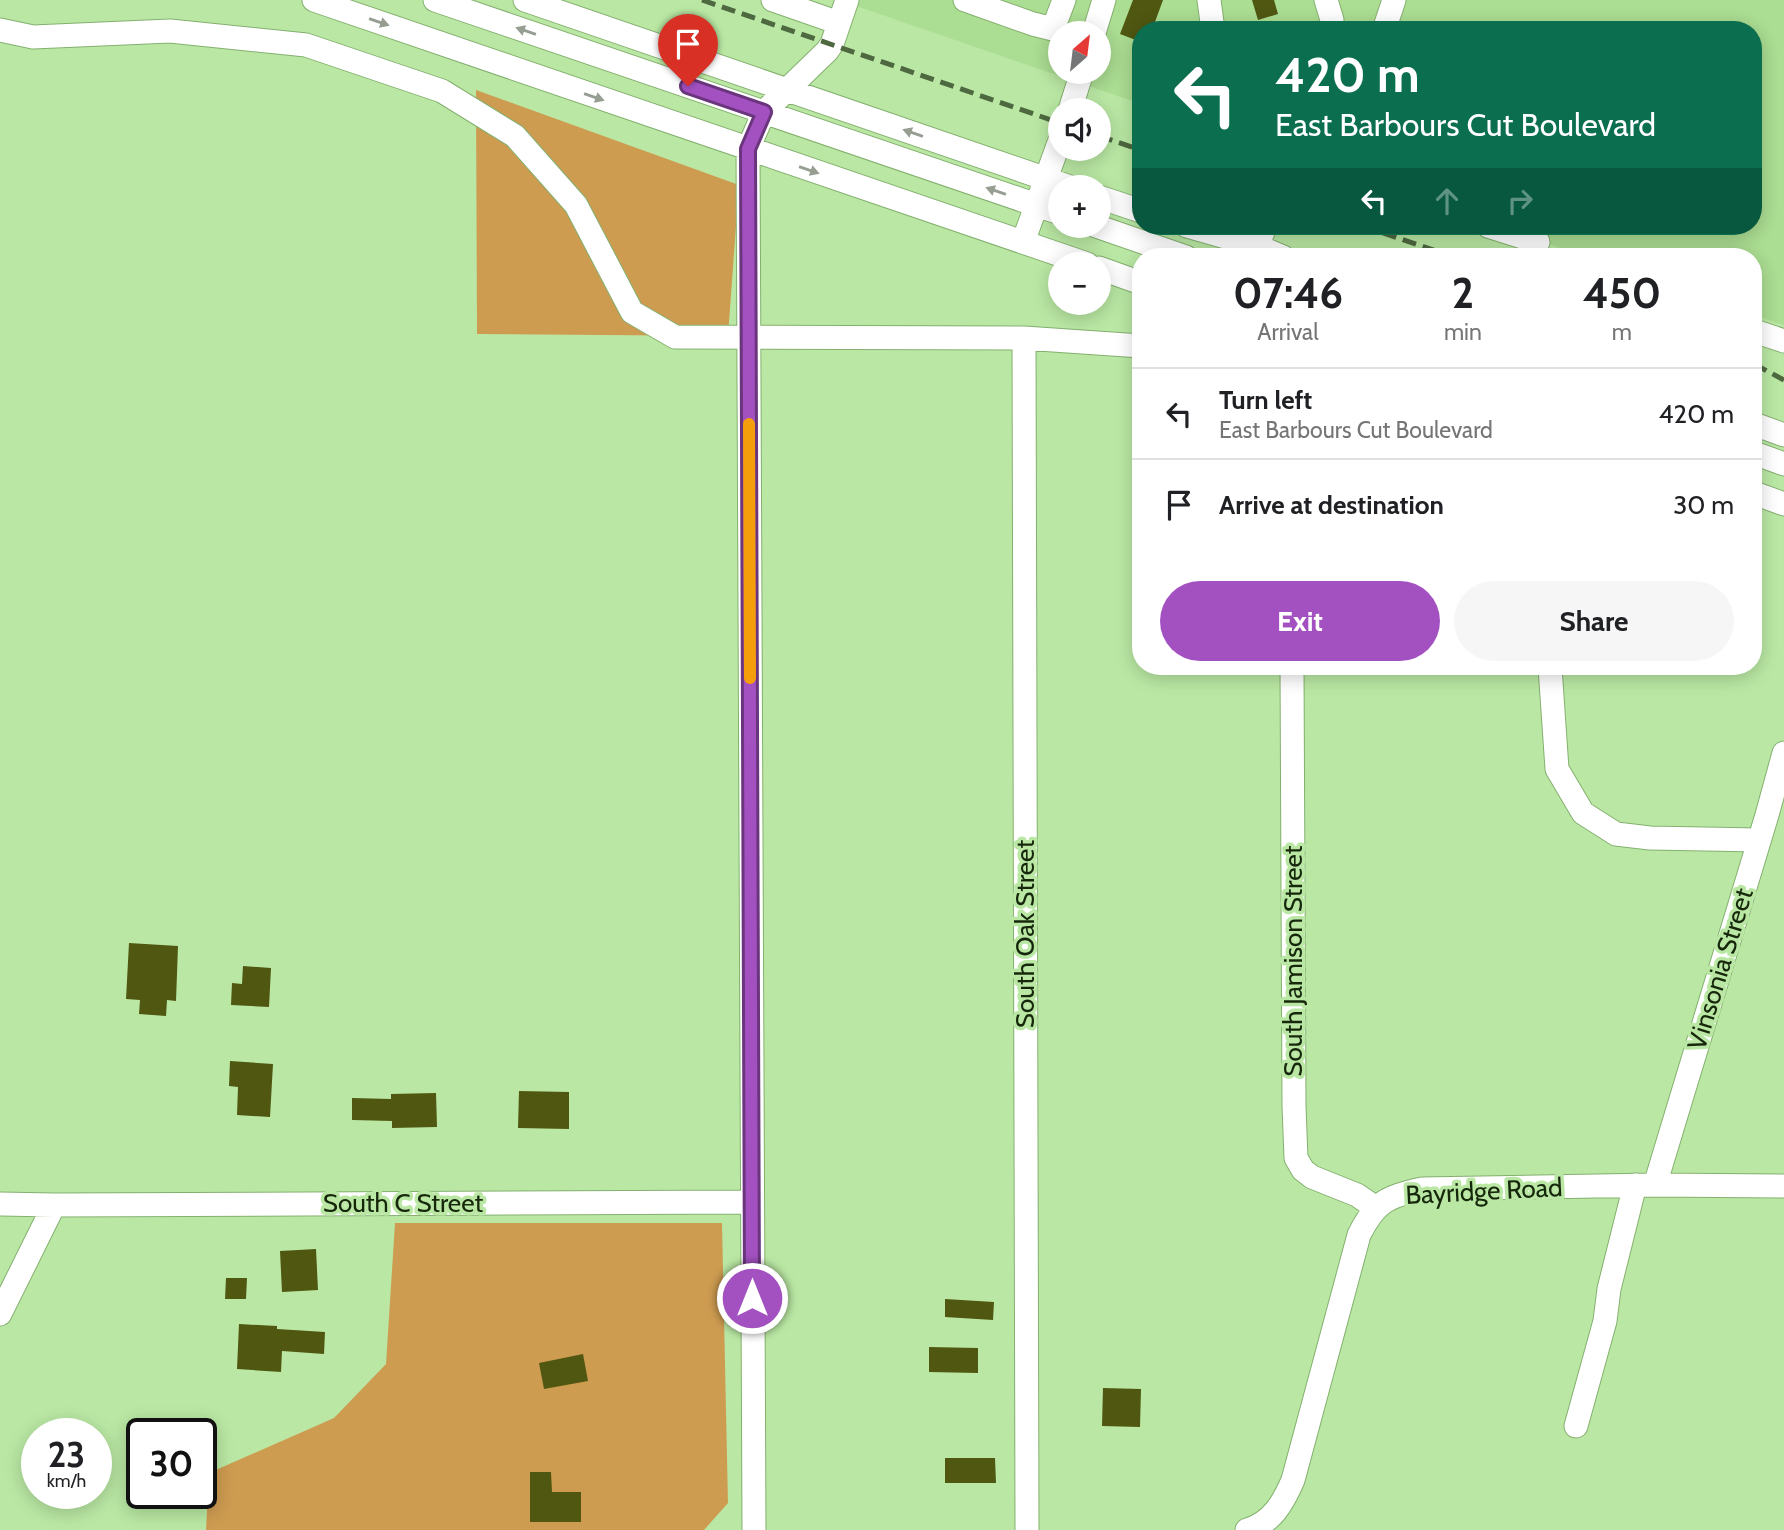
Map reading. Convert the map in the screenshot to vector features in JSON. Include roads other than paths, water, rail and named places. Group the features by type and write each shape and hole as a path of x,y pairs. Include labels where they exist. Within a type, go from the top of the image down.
{"street":[{"path":"314,0 1052,252"},
{"path":"435,0 1048,209"},
{"path":"525,0 1046,179"},
{"path":"773,0 839,23"},
{"path":"754,1530 748,149 764,112 832,44 847,0"},
{"path":"965,0 1053,29 1064,0"},
{"path":"1098,21 1104,0"},
{"path":"1209,0 1212,21"},
{"path":"1326,0 1332,21"},
{"path":"1387,21 1394,0"},
{"path":"473,55 485,17"},
{"path":"0,30 33,37 170,31 306,45 442,91 515,136 576,205 632,312 675,337 1024,338 1132,345"},
{"path":"1023,242 1052,161"},
{"path":"1111,201 1132,208"},
{"path":"1111,231 1160,248"},
{"path":"1225,235 1259,243"},
{"path":"1518,235 1542,242"},
{"path":"1111,272 1132,280"},
{"path":"1762,334 1784,341"},
{"name":"South Oak Street","path":"1024,338 1027,1530"},
{"path":"1762,427 1784,435"},
{"path":"1762,456 1784,464"},
{"path":"1762,496 1784,504"},
{"name":"South Jamison Street","path":"1292,675 1296,1158 1303,1170 1312,1177 1357,1195 1376,1208"},
{"path":"1551,675 1557,769 1583,813 1616,834 1650,838 1759,840"},
{"name":"Vinsonia Street","path":"1576,1426 1605,1321 1609,1289 1759,840 1784,753"},
{"name":"Bayridge Road","path":"1247,1530 1257,1527 1272,1516 1293,1480 1359,1235 1366,1221 1385,1200 1422,1189 1645,1185 1784,1186"},
{"name":"South C Street","path":"0,1204 752,1202"},
{"path":"0,1314 54,1205"}],"railway":[{"path":"702,0 1048,119"},
{"path":"1111,140 1132,147"},
{"path":"1389,235 1428,248"},
{"path":"1762,368 1784,380"}]}
